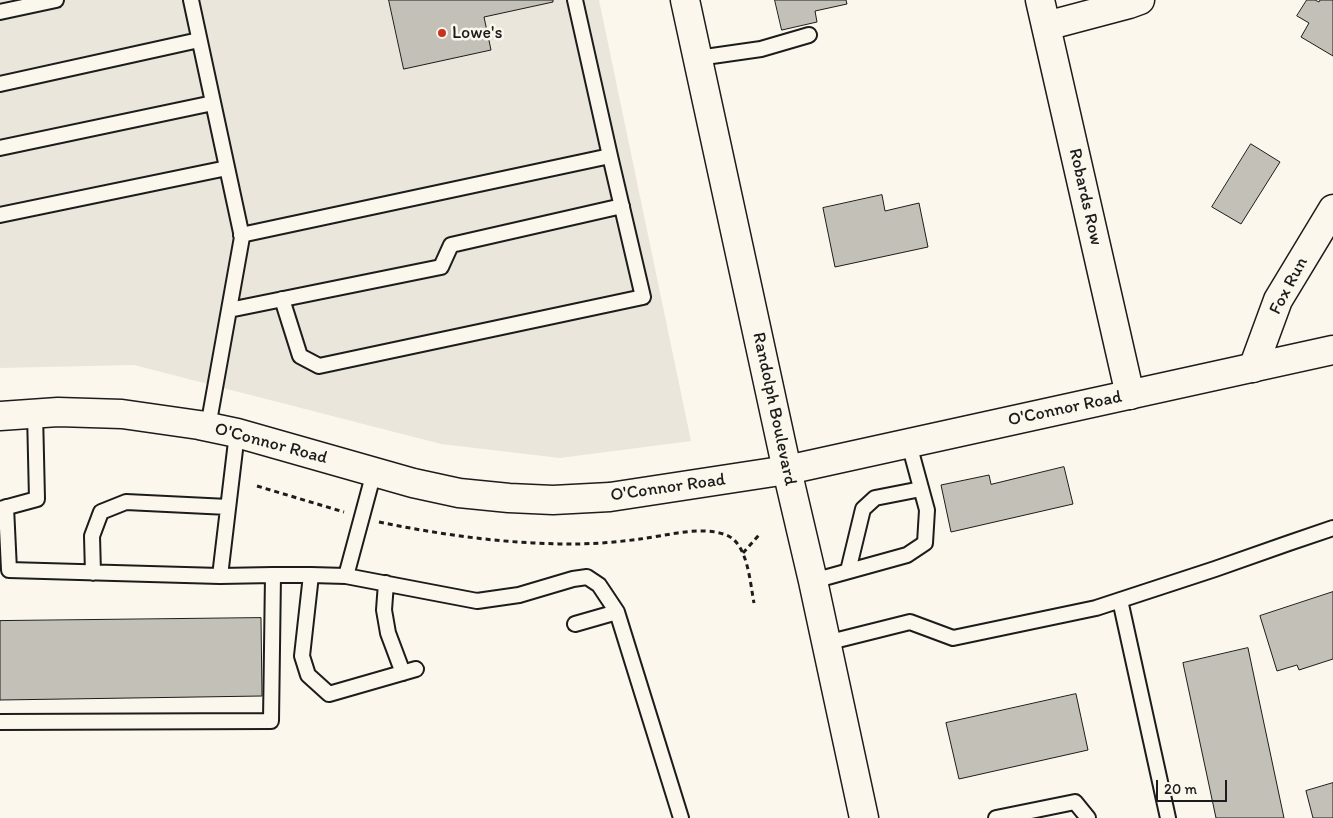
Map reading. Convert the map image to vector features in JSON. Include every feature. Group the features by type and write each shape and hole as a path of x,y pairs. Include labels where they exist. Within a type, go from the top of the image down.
{"main road":[{"name":"Randolph Boulevard","path":"686,0 864,818"},
{"name":"Robards Row","path":"1040,0 1130,395"},
{"path":"1046,26 1140,0"},
{"name":"Fox Run","path":"1253,368 1278,300 1333,209"},
{"name":"O'Connor Road","path":"0,416 58,412 122,414 208,427 237,433 413,483 459,493 553,500 610,497 787,470 1333,350"}],"lane":[{"path":"0,12 56,0"},
{"path":"191,0 241,235 208,427"},
{"path":"282,299 300,356 319,366 644,296 575,0"},
{"path":"698,58 761,49 809,35"},
{"path":"0,84 200,40"},
{"path":"0,148 213,103"},
{"path":"241,235 610,156"},
{"path":"0,215 227,168"},
{"path":"229,310 441,267 451,245 622,206"},
{"path":"35,413 37,499 3,508 9,570 220,576 346,576 477,601 519,595 573,579 587,577 599,584 617,612 681,818"},
{"path":"220,576 237,433"},
{"path":"813,581 907,554 925,543 927,510 909,444"},
{"path":"346,576 374,472"},
{"path":"848,571 863,509 875,498 921,489"},
{"path":"93,573 92,536 100,512 126,502 228,507"},
{"path":"826,643 910,622 953,638 1096,608 1333,528"},
{"path":"0,722 271,721 272,575"},
{"path":"311,575 302,656 308,675 329,694 409,671 388,633 384,610 386,583"},
{"path":"1120,600 1168,818"},
{"path":"575,624 617,612"},
{"path":"996,818 1075,802 1088,818"}],"path":[{"path":"257,486 379,522 432,532 514,542 573,544 638,540 697,531 714,531 728,535 738,545 746,561 754,603"},
{"path":"742,553 759,535"}],"shaded area":[{"path":"0,0 599,0 691,441 560,458 441,444 134,365 0,368"}],"building":[{"name":"Lowe's","path":"389,0 553,0 553,2 484,17 491,50 404,69"},
{"path":"775,0 846,0 847,4 815,11 817,22 782,30"},
{"path":"1307,0 1319,2 1320,0 1333,0 1333,56 1301,37 1309,23 1297,16"},
{"path":"1251,144 1280,162 1241,224 1212,207"},
{"path":"882,195 885,211 919,203 928,247 835,267 823,208"},
{"path":"1064,467 1073,504 951,532 941,485 989,475 991,484"},
{"path":"1333,592 1333,659 1299,670 1297,665 1277,671 1260,616"},
{"path":"261,618 262,696 0,700 0,621"},
{"path":"1248,648 1284,818 1216,818 1183,663"},
{"path":"1076,694 1088,750 959,779 946,723"},
{"path":"1333,783 1333,818 1313,818 1306,791"}],"place":[{"name":"Lowe's","path":"442,33"}]}
